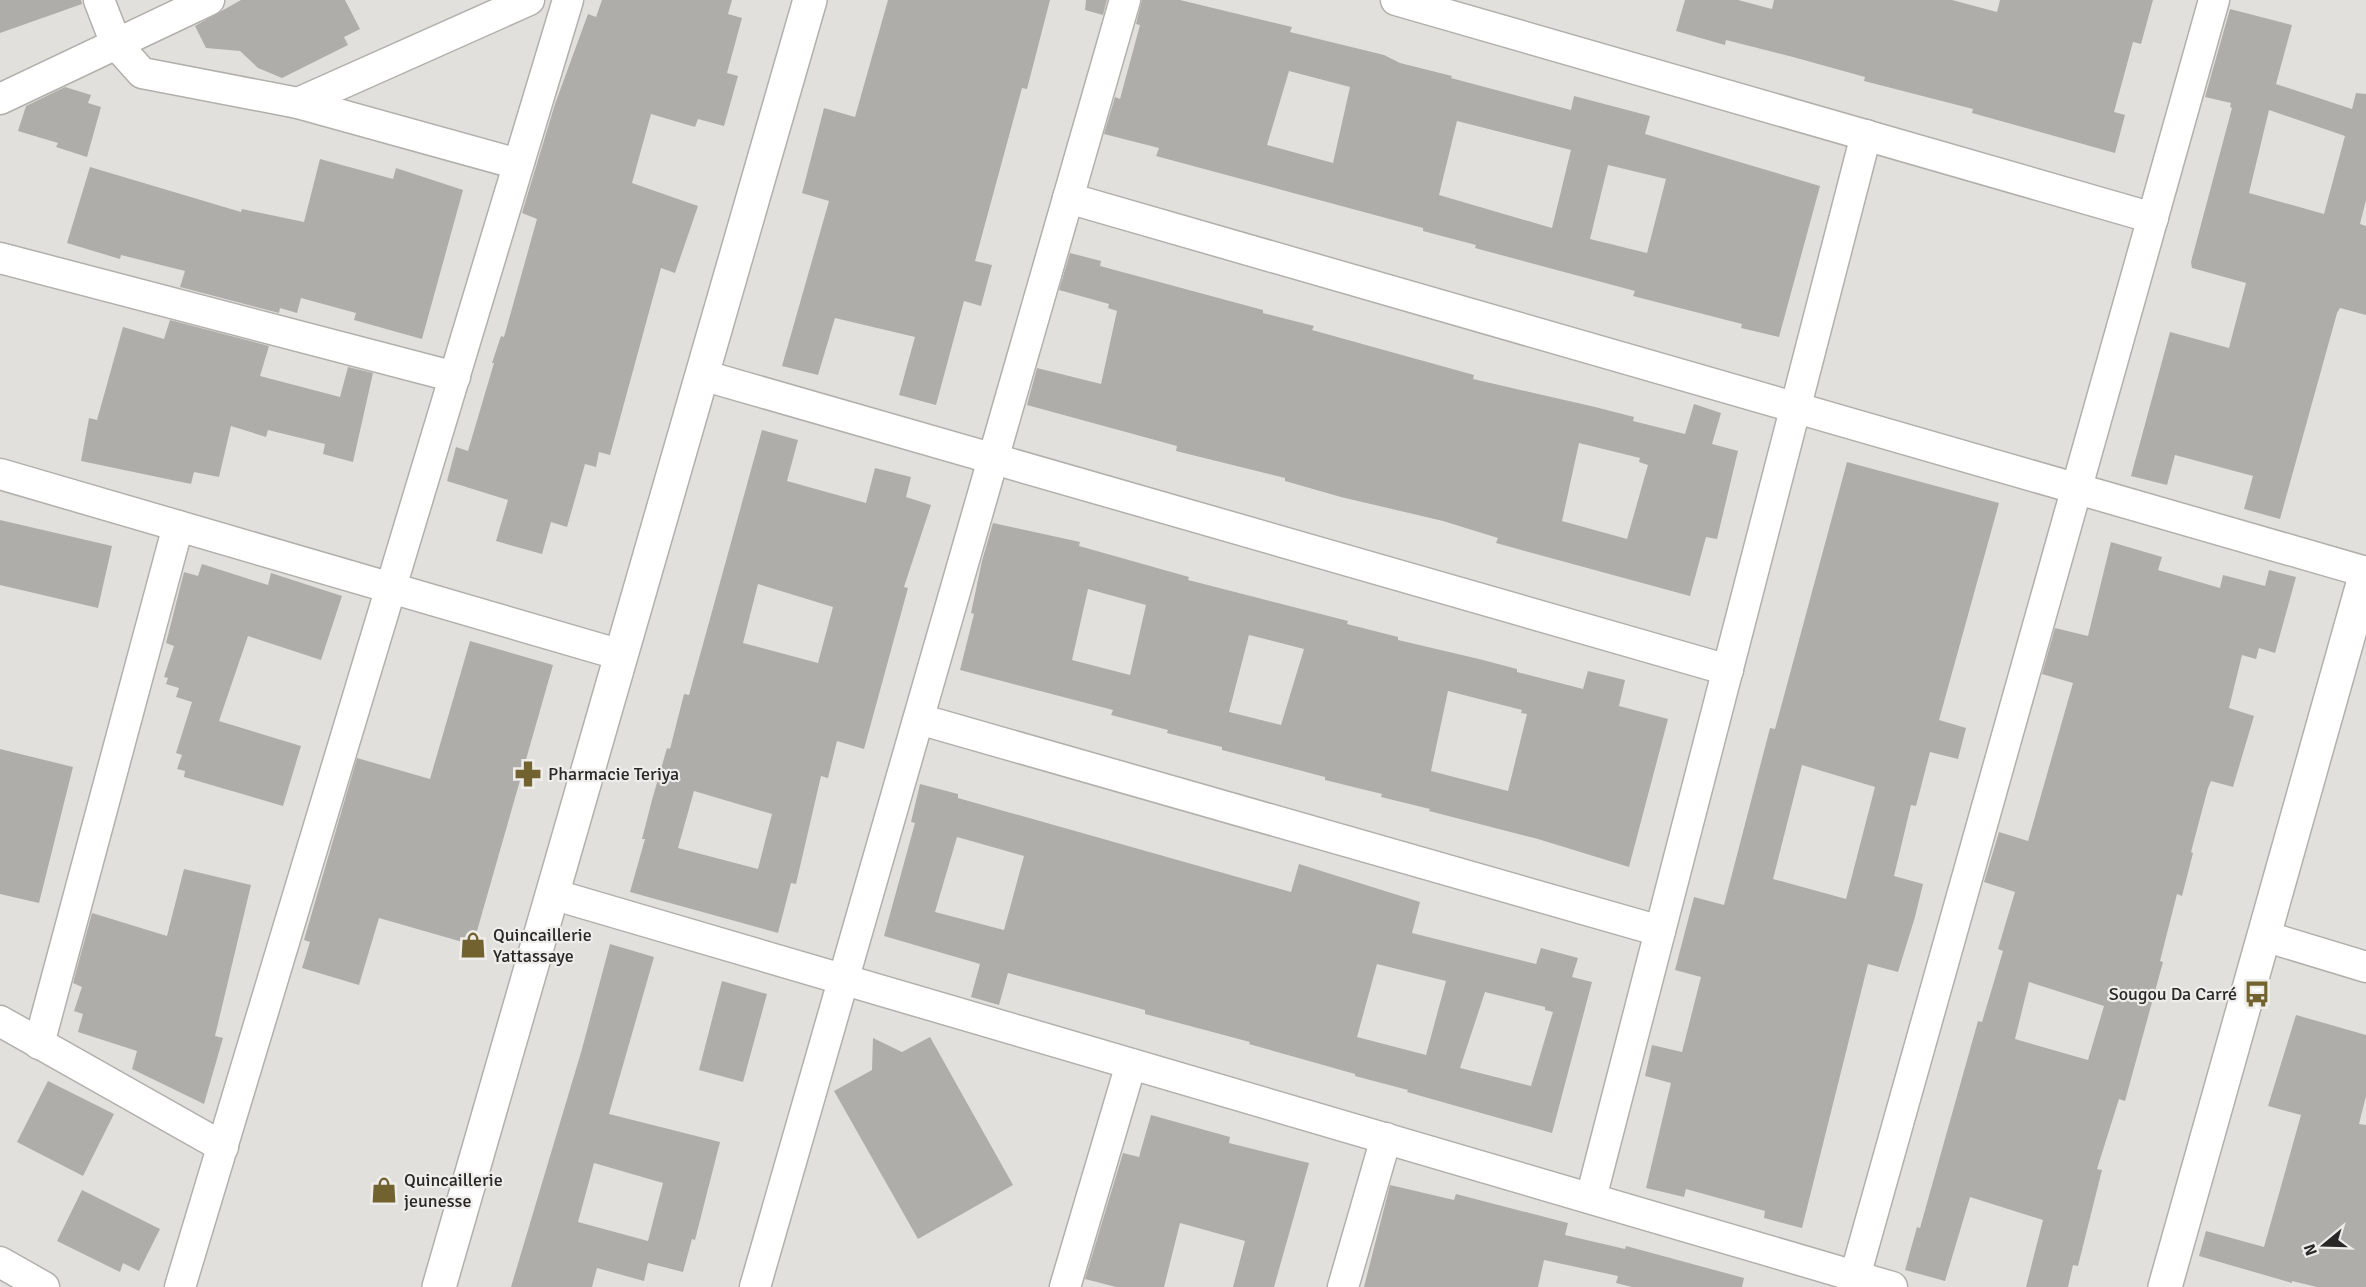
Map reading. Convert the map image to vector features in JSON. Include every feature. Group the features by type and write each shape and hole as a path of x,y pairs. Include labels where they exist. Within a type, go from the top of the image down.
{"street":[{"path":"99,0 116,44 142,73 298,103 518,164"},
{"path":"0,99 209,0"},
{"path":"298,103 529,0"},
{"path":"180,1287 568,0"},
{"path":"439,1287 810,0"},
{"path":"755,1287 1125,0"},
{"path":"1396,0 2153,218"},
{"path":"1854,1282 2214,0"},
{"path":"1591,1198 1866,135"},
{"path":"1068,198 2366,573 2165,1287"},
{"path":"0,258 455,377"},
{"path":"702,375 1728,670"},
{"path":"0,474 621,655"},
{"path":"39,1044 178,526"},
{"path":"919,718 1660,931"},
{"path":"552,894 1591,1198 1854,1282 1892,1287"},
{"path":"2264,936 2366,967"},
{"path":"0,1021 223,1147"},
{"path":"1065,1287 1131,1064"},
{"path":"1344,1287 1386,1138"},
{"path":"0,1262 44,1287"}],"building":[{"path":"0,0 81,0 82,4 0,33"},
{"path":"241,0 345,0 360,29 344,37 348,45 282,78 258,68 240,51 206,48 195,26"},
{"path":"602,0 732,0 728,14 742,18 727,73 738,76 724,126 698,119 695,127 651,114 632,183 698,206 675,273 661,268 610,455 599,452 596,467 585,464 567,527 551,522 542,554 496,541 508,500 447,481 456,447 468,451 494,363 492,363 501,336 504,337 537,219 522,213 555,104 588,14 596,17"},
{"path":"888,0 1050,0 1027,89 1022,88 975,261 992,265 981,306 964,301 936,405 899,395 915,337 835,318 818,375 782,366 829,201 802,193 824,108 855,117"},
{"path":"1086,0 1107,0 1103,15 1085,10"},
{"path":"1142,0 1180,0 1292,27 1290,32 1384,55 1400,63 1452,76 1451,78 1571,110 1574,96 1650,116 1645,134 1820,186 1779,337 1741,328 1742,324 1633,296 1635,291 1475,248 1476,245 1423,231 1423,228 1156,156 1159,148 1104,134 1115,97 1120,99 1140,25 1136,24","holes":["1289,71 1350,87 1333,163 1267,145","1457,121 1571,150 1552,228 1439,195","1608,165 1666,179 1647,253 1590,239"]},
{"path":"1685,0 1738,0 1772,9 1774,0 1952,0 1997,12 2000,0 2153,0 2141,44 2133,42 2114,112 2125,115 2115,153 1972,113 1973,109 1864,81 1865,77 1726,40 1725,45 1676,31"},
{"path":"2230,9 2292,25 2276,84 2352,109 2356,93 2366,94 2366,200 2360,224 2366,226 2366,315 2340,308 2337,313 2280,519 2244,509 2253,476 2175,455 2167,485 2131,476 2170,332 2229,348 2246,283 2192,268 2191,262 2232,108 2231,103 2205,97","holes":["2269,110 2345,136 2324,214 2249,193"]},
{"path":"65,87 91,95 88,103 101,107 87,157 56,147 58,143 18,131 26,106"},
{"path":"320,159 393,179 396,168 463,190 422,339 354,320 356,313 301,298 297,313 280,308 279,313 180,287 185,271 121,255 120,259 67,243 90,167 241,212 242,209 304,222"},
{"path":"1070,253 1101,261 1100,266 1263,310 1263,313 1314,326 1312,330 1474,375 1473,379 1634,417 1633,421 1685,434 1694,404 1721,413 1712,444 1738,451 1717,539 1706,537 1690,596 1496,543 1498,538 1443,521 1341,497 1285,481 1285,478 1176,451 1177,446 1027,405 1037,368 1101,384 1117,311 1108,308 1109,304 1059,290","holes":["1579,443 1640,458 1639,462 1648,465 1627,539 1562,521"]},
{"path":"170,320 269,346 260,376 340,397 348,367 373,373 353,462 323,454 325,444 268,430 266,437 231,426 219,477 194,472 191,484 81,461 89,418 97,420 123,327 164,339"},
{"path":"762,430 798,440 787,481 866,503 875,468 911,477 906,497 931,505 904,587 908,588 864,749 837,741 828,778 821,776 796,884 791,883 778,933 630,892 667,748 670,749 684,694 689,695","holes":["758,584 833,607 818,663 743,643","694,791 772,814 758,869 678,848"]},
{"path":"1847,462 1999,503 1939,720 1966,728 1958,759 1930,752 1916,806 1911,805 1894,876 1923,884 1915,917 1898,972 1868,964 1802,1228 1764,1218 1765,1211 1686,1189 1684,1197 1646,1188 1671,1083 1645,1076 1652,1045 1682,1052 1701,977 1675,970 1694,897 1724,905 1770,728 1775,729","holes":["1802,765 1875,787 1846,899 1773,879"]},
{"path":"0,520 112,546 98,608 0,585"},
{"path":"993,523 1080,542 1079,546 1189,577 1188,580 1348,621 1347,624 1398,637 1398,640 1517,669 1517,672 1583,689 1588,671 1625,680 1619,706 1668,719 1629,867 1538,839 1381,797 1382,794 1325,780 1325,777 1222,750 1222,747 1111,715 1113,710 960,670 974,614 971,613","holes":["1088,589 1146,605 1130,675 1072,660","1249,635 1304,649 1281,725 1229,712","1448,691 1522,710 1521,713 1527,714 1508,791 1431,771"]},
{"path":"2111,542 2162,557 2158,570 2220,588 2223,575 2265,586 2269,570 2296,577 2275,653 2259,648 2256,659 2242,655 2229,708 2254,716 2233,787 2211,781 2208,788 2182,896 2177,894 2160,961 2163,962 2125,1101 2119,1099 2097,1169 2102,1170 2078,1266 2073,1265 2068,1287 2026,1287 2043,1220 1970,1197 1945,1281 1905,1270 1917,1227 1920,1228 1978,1021 1982,1022 2003,951 1998,949 2015,892 1984,882 1999,832 2028,841 2073,683 2042,674 2055,628 2088,636","holes":["2029,982 2104,1006 2088,1060 2015,1039"]},
{"path":"202,564 268,585 271,573 342,596 321,660 248,636 219,721 301,746 283,806 184,777 185,771 177,769 182,755 176,753 192,702 176,697 179,688 166,684 168,678 164,677 174,646 166,643 184,572 198,576"},
{"path":"470,641 553,665 473,945 379,918 359,985 302,968 310,942 304,940 357,758 430,779"},
{"path":"0,749 73,767 39,903 0,894"},
{"path":"920,784 958,794 958,798 1291,892 1299,864 1420,902 1412,933 1536,964 1541,948 1578,958 1572,977 1592,982 1552,1133 1407,1092 1408,1090 1249,1044 1250,1042 1145,1014 1145,1010 1008,973 999,1005 971,997 980,964 884,936 915,823 911,822","holes":["957,837 1024,856 1004,930 935,912","1377,964 1446,981 1426,1055 1357,1037","1485,992 1545,1007 1545,1010 1553,1012 1531,1086 1460,1068"]},
{"path":"184,869 251,885 215,1036 223,1038 204,1104 132,1069 137,1051 78,1032 83,1014 74,1011 82,987 73,983 92,913 167,936"},
{"path":"610,944 654,957 609,1114 720,1142 695,1240 692,1239 683,1272 648,1263 644,1281 597,1268 592,1287 511,1287 582,1049","holes":["594,1163 663,1183 648,1241 578,1222"]},
{"path":"722,981 767,994 743,1082 699,1070"},
{"path":"2296,1015 2366,1035 2366,1096 2359,1124 2366,1125 2366,1287 2317,1287 2292,1281 2292,1283 2199,1256 2206,1231 2264,1247 2301,1115 2268,1106"},
{"path":"930,1037 1013,1185 918,1239 834,1091 872,1070 873,1038 902,1052"},
{"path":"48,1081 114,1114 83,1176 17,1142"},
{"path":"1151,1115 1230,1137 1229,1143 1309,1163 1274,1287 1233,1287 1245,1241 1180,1223 1164,1287 1116,1287 1085,1279 1123,1153 1139,1157"},
{"path":"1390,1185 1454,1200 1456,1194 1568,1223 1565,1235 1625,1249 1626,1246 1744,1278 1742,1287 1632,1287 1616,1283 1618,1276 1544,1260 1538,1287 1364,1287"},
{"path":"82,1190 160,1229 139,1271 123,1263 120,1272 57,1241"}],"place":[{"name":"Pharmacie Teriya","path":"528,774"},
{"name":"Quincaillerie Yattassaye","path":"473,945"},
{"name":"Sougou Da Carré","path":"2257,994"},
{"name":"Quincaillerie jeunesse","path":"384,1190"}]}
